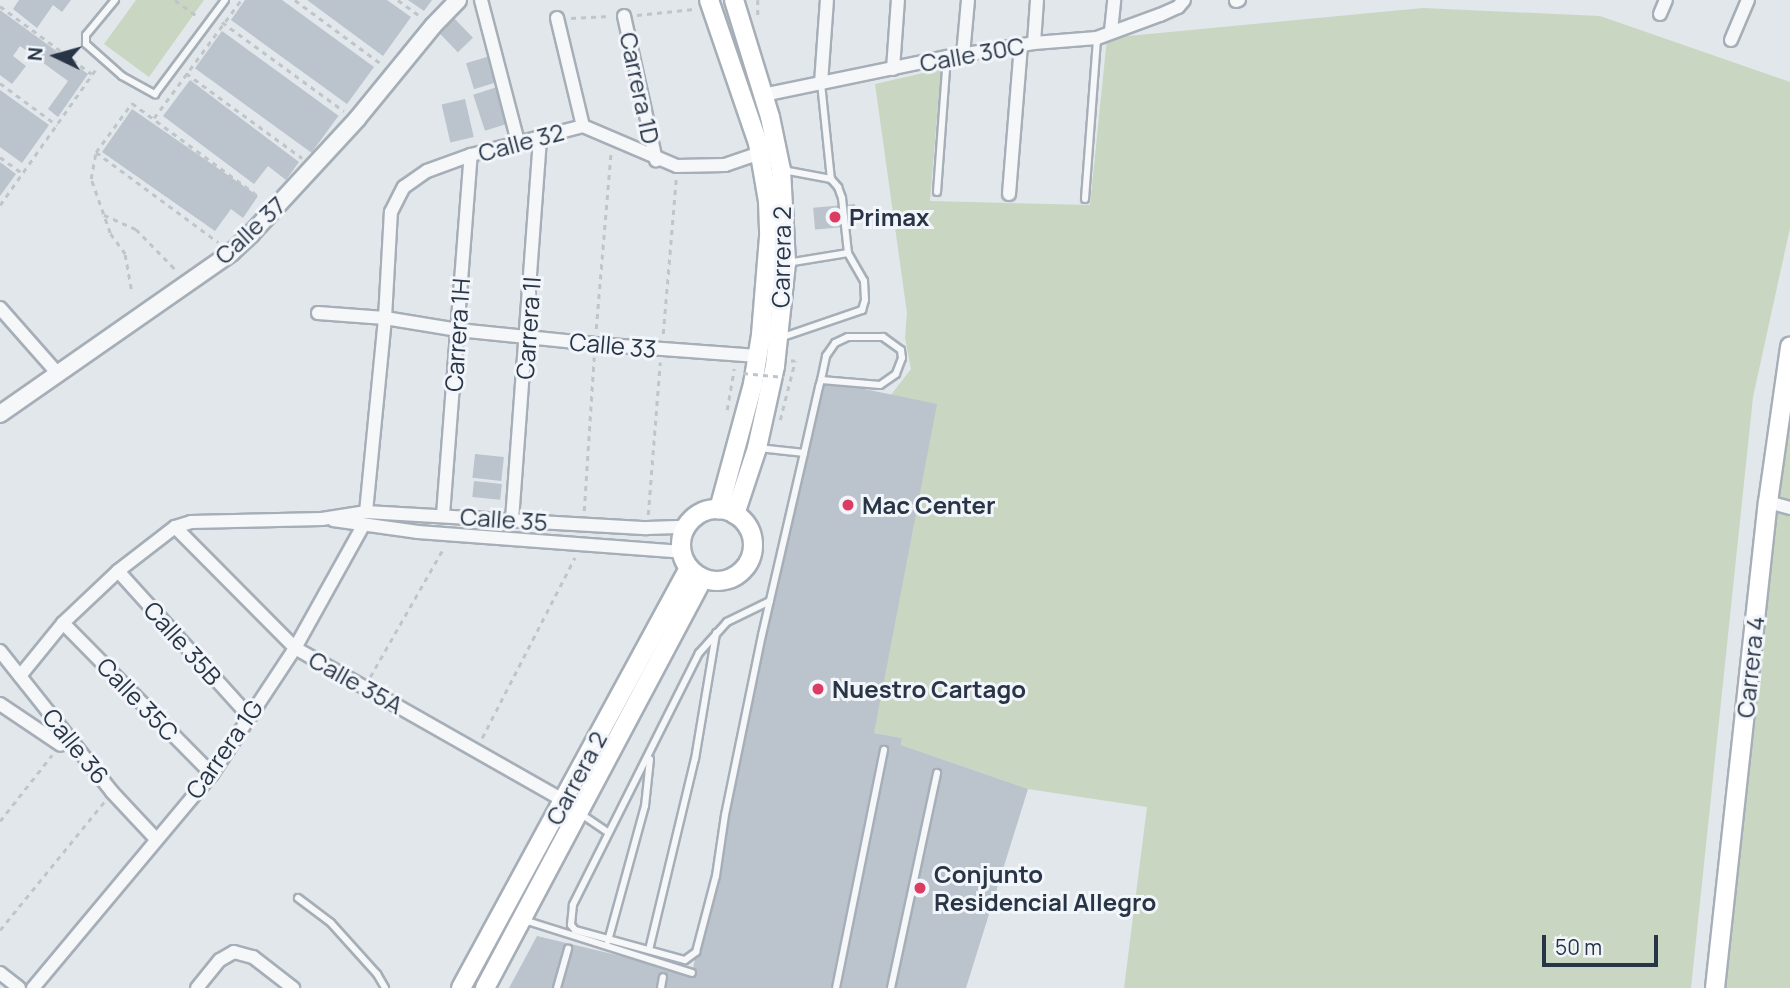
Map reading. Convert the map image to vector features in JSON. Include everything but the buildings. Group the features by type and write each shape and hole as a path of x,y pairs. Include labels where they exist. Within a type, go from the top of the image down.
{"main road":[{"name":"Carrera 2","path":"709,0 760,153 768,201 769,237 747,415 719,509"},
{"name":"Carrera 2","path":"719,509 757,448 778,338 786,263 781,170 763,95 734,0"},
{"name":"Carrera 4","path":"1715,988 1768,502 1790,347"},
{"path":"719,509 750,530 752,553 748,563 731,578 720,581 691,566 682,527 699,514 719,509"},
{"name":"Carrera 2","path":"461,988 691,566"},
{"name":"Carrera 2","path":"485,988 579,813 691,566"}],"street":[{"name":"Calle 37","path":"0,414 59,375 251,234 357,119 433,26 458,0"},
{"path":"481,0 518,142"},
{"path":"821,83 827,0"},
{"path":"893,69 898,0"},
{"path":"963,55 968,0"},
{"path":"1009,194 1028,44 1037,0"},
{"path":"1111,31 1114,0"},
{"path":"1660,14 1666,0"},
{"path":"1731,40 1748,0"},
{"name":"Calle 30C","path":"763,95 947,57 1028,44 1097,38 1181,3"},
{"name":"Carrera 1D","path":"624,16 656,160"},
{"path":"557,18 583,126"},
{"name":"Calle 32","path":"385,318 391,212 404,187 427,171 540,135 583,126 656,160 677,166 725,165 760,153"},
{"name":"Carrera 1I","path":"512,520 528,337 540,135"},
{"name":"Carrera 1H","path":"443,515 471,155"},
{"path":"0,308 59,375"},
{"name":"Calle 33","path":"318,313 385,318 458,330 528,337 754,356"},
{"path":"366,512 385,318"},
{"path":"1768,502 1790,508"},
{"name":"Calle 35","path":"175,527 211,521 323,519 366,512 647,528 682,527"},
{"name":"Calle 35","path":"323,519 451,535 583,543 691,566"},
{"name":"Carrera 1G","path":"33,988 155,838 212,774 248,715 295,648 363,526"},
{"path":"20,676 64,624 118,570 175,527"},
{"name":"Calle 35A","path":"175,527 295,648 564,801"},
{"name":"Calle 35B","path":"118,570 248,715"},
{"name":"Calle 35C","path":"64,624 212,774"},
{"name":"Calle 36","path":"0,651 112,792 155,838"},
{"path":"0,704 61,744"},
{"path":"197,988 220,960 234,951 253,957 293,988"},
{"path":"0,972 19,988"}],"lane":[{"path":"115,0 84,39 89,49 102,60 150,94 160,92 225,0"},
{"path":"1085,199 1097,38"},
{"path":"937,192 947,57"},
{"path":"778,338 862,310 865,300 864,281 848,253 842,198 831,179 821,83"},
{"path":"781,170 831,179"},
{"path":"786,263 848,253"},
{"path":"770,601 717,631 689,670 573,905 571,918 575,930 685,960 696,952 716,876 725,815 770,601 821,380 830,349 842,339 883,337 901,351 902,358 896,374 880,385 821,380"},
{"path":"757,448 804,453"},
{"path":"649,950 695,759 717,631"},
{"path":"836,988 884,750"},
{"path":"608,941 645,806 650,753"},
{"path":"891,988 937,773"},
{"path":"579,813 608,832"},
{"path":"298,898 331,923 377,974 385,988"},
{"path":"522,920 692,973"},
{"path":"556,988 568,949"},
{"path":"661,988 663,977"}],"path":[{"path":"175,0 208,24"},
{"path":"154,118 241,0"},
{"path":"295,0 383,65"},
{"path":"398,0 424,19"},
{"path":"0,6 92,74"},
{"path":"214,16 347,114"},
{"path":"0,205 102,60"},
{"path":"178,67 307,162"},
{"path":"0,83 58,125"},
{"path":"131,289 125,254 110,233 91,179 96,152 132,103 267,202"},
{"path":"96,152 218,242"},
{"path":"0,157 22,173"},
{"path":"104,215 136,229 188,282"},
{"path":"746,379 754,356"},
{"path":"743,373 784,377"},
{"path":"682,527 719,509"},
{"path":"365,686 451,535"},
{"path":"476,750 583,543"},
{"path":"0,821 61,744"},
{"path":"0,930 112,792"}],"green space":[{"path":"136,0 204,0 149,77 104,44"},
{"path":"1423,8 1600,16 1790,82 1790,228 1753,397 1691,988 1124,988 1147,807 1028,789 901,745 902,738 874,733 890,396 911,369 905,338 907,313 875,84 941,69 930,201 1090,205 1107,38"},
{"path":"1790,358 1790,988 1715,988"}],"place":[{"name":"Primax","path":"835,217"},
{"name":"Mac Center","path":"848,505"},
{"name":"Nuestro Cartago","path":"818,689"},
{"name":"Conjunto Residencial Allegro","path":"920,888"}]}
